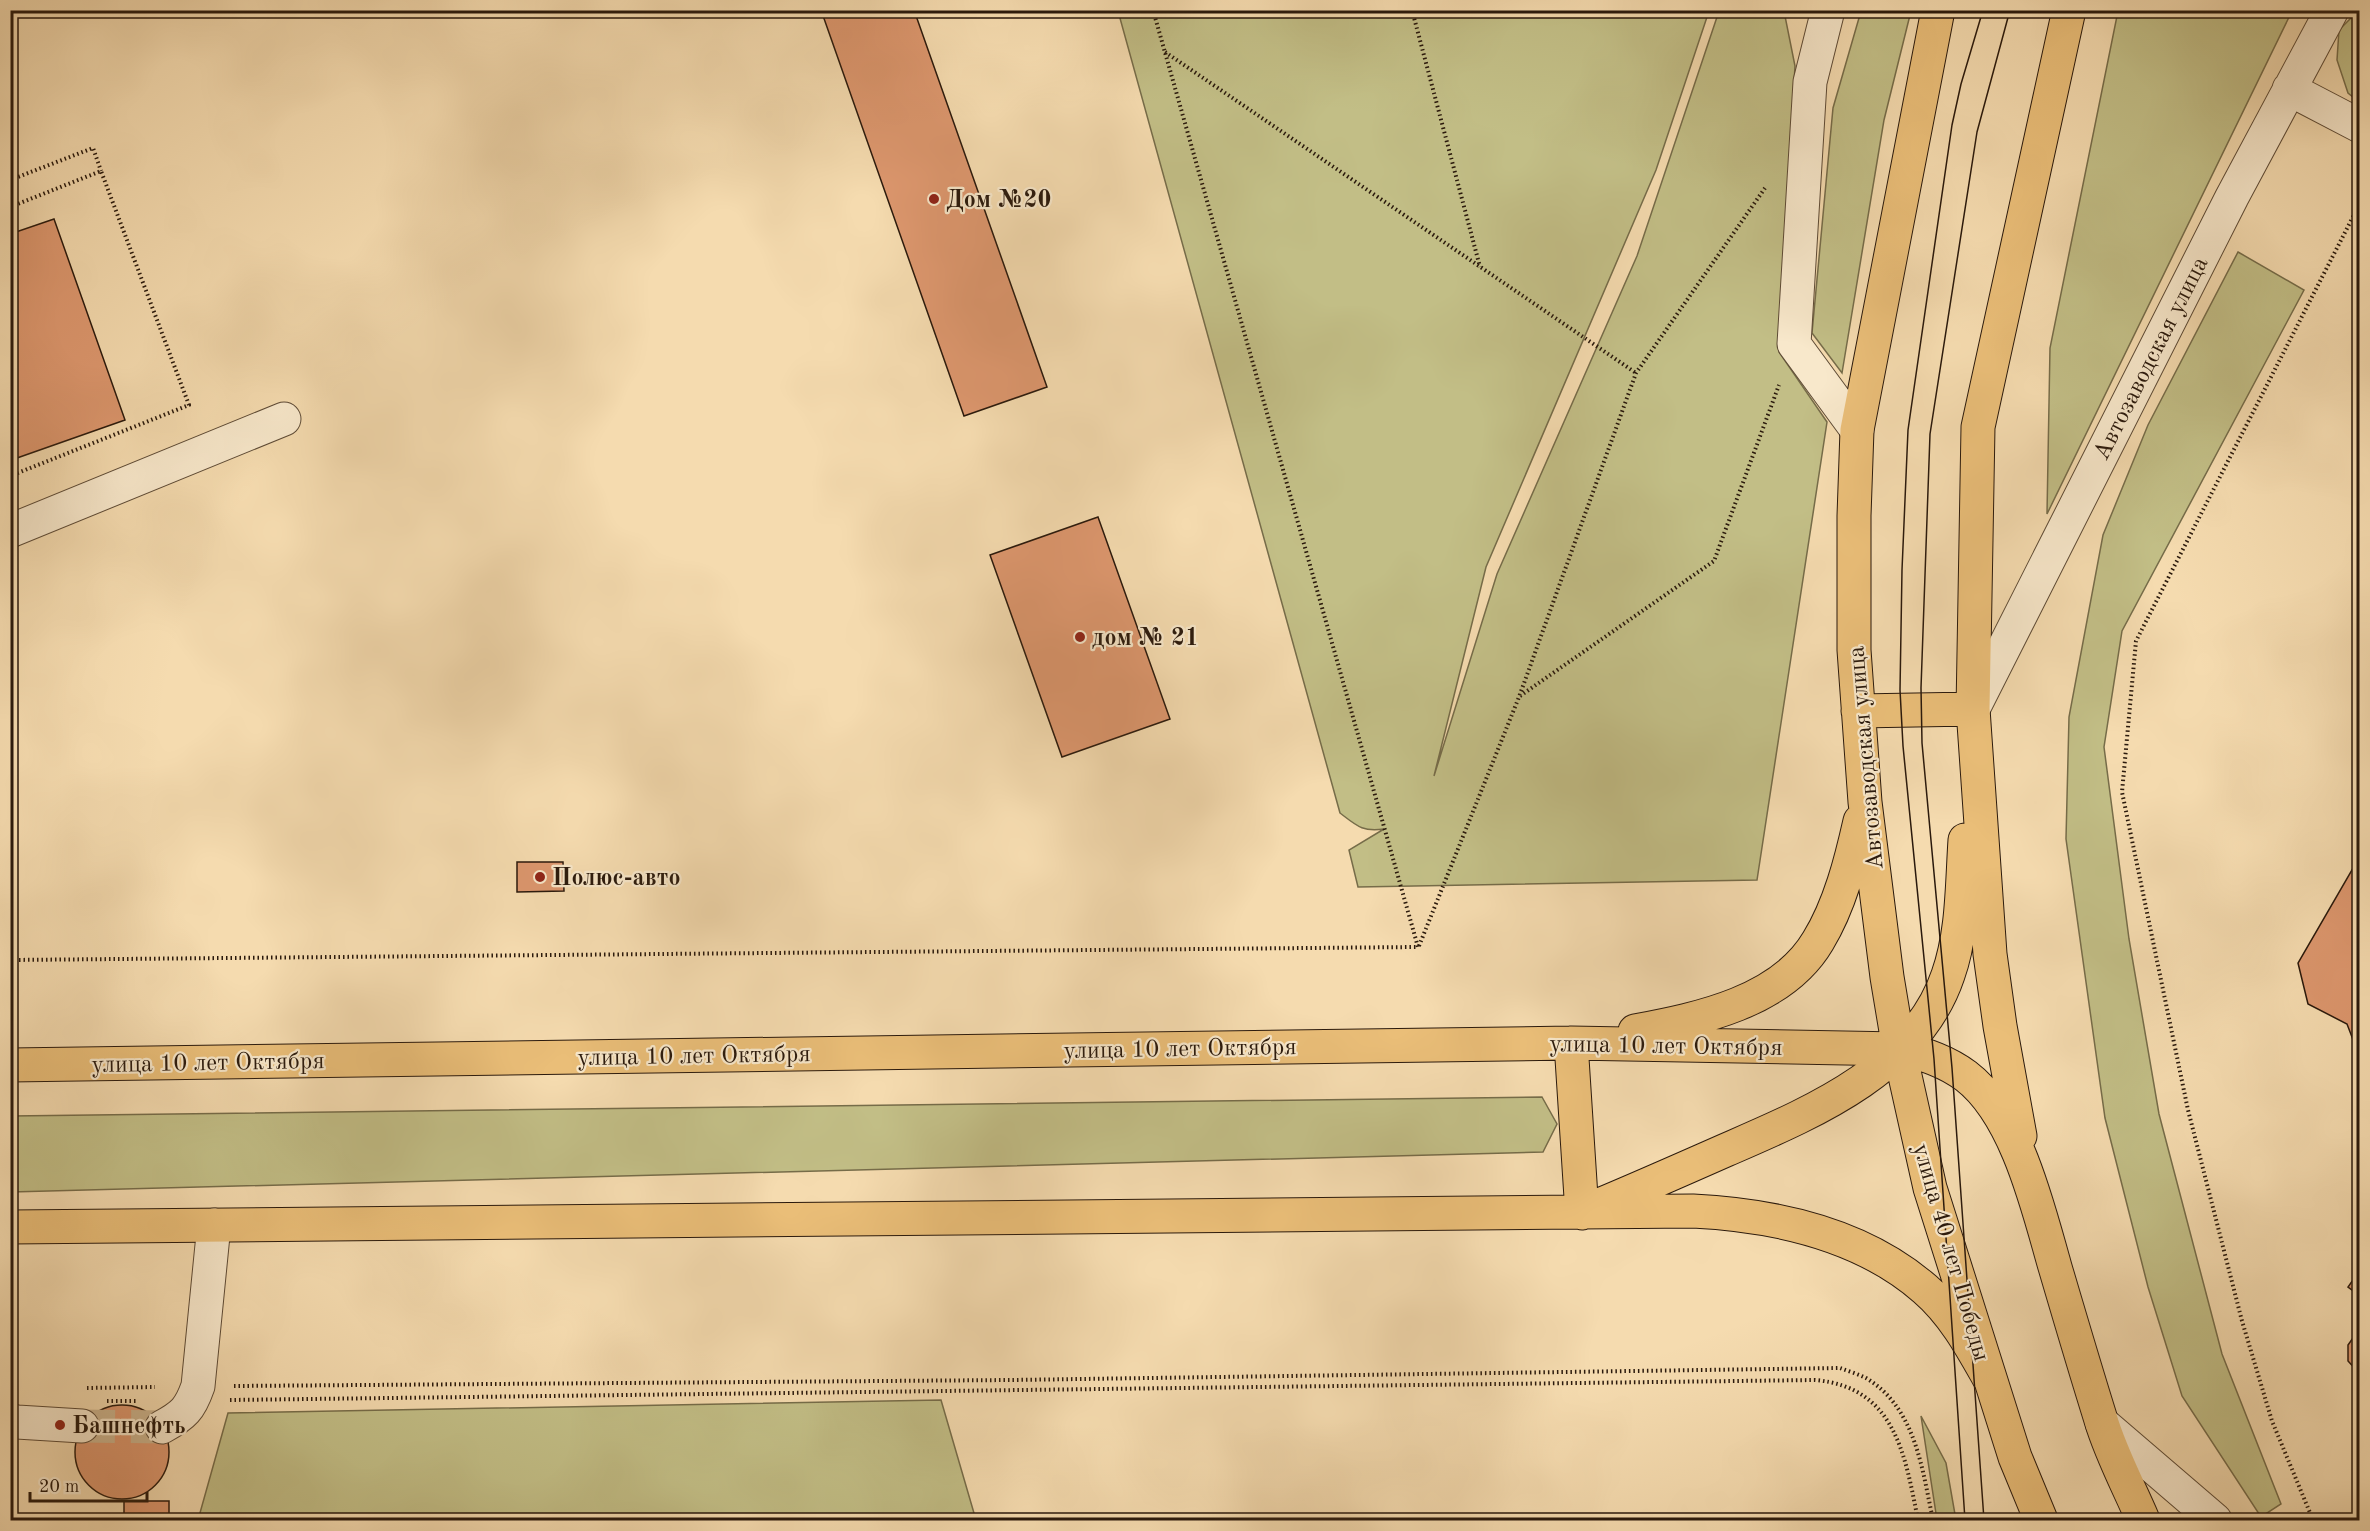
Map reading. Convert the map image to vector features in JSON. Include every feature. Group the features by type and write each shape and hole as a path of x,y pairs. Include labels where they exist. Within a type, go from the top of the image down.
{"main road":[{"name":"Автозаводская улица","path":"1887,976 1864,802 1854,650 1854,516 1857,430 1938,10"},
{"path":"1581,1213 1808,1113 1867,1078 1916,1032 1935,1005 1948,975 1955,952 1973,709 1978,427 2070,10"},
{"path":"1858,711 1973,709"},
{"path":"1973,709 1990,954 2013,1106 2028,1176"},
{"path":"1581,1213 1571,1043 1655,1027 1723,1010 1762,993 1795,969 1818,943 1832,913 1851,860 1864,802"},
{"name":"улица 40 лет Победы","path":"1887,976 1899,1049 1930,1188 2015,1457 2041,1521"},
{"name":"улица 10 лет Октября","path":"10,1065 1571,1043 1899,1049 1919,1053 1941,1062 1966,1077 1998,1113 2010,1133 2028,1176 2102,1423"},
{"path":"10,1227 1693,1211 1748,1215 1821,1234 1865,1250 1901,1272 1926,1290 1967,1339 1989,1378"},
{"path":"2102,1423 2143,1521"}],"street":[{"path":"1828,10 1810,82 1794,344 1857,430"},
{"name":"Автозаводская улица","path":"1973,709 2232,197 2332,10"},
{"path":"2289,89 2360,126"},
{"path":"10,531 284,419"},
{"path":"162,1427 183,1416 196,1393 214,1225"},
{"path":"10,1420 17,1422 92,1414"},
{"path":"2102,1423 2215,1521"}],"path":[{"path":"1153,10 1418,947"},
{"path":"1412,10 1480,267"},
{"path":"1165,52 1636,374"},
{"path":"10,180 93,148 189,405 12,476 10,465"},
{"path":"10,207 101,171"},
{"path":"1418,947 1519,697 1636,374 1766,186"},
{"path":"2313,1521 2272,1420 2242,1320 2188,1110 2122,792 2136,641 2360,203"},
{"path":"1519,697 1714,561 1794,344"},
{"path":"10,960 1418,947"},
{"path":"92,1414 196,1393 1840,1368 1866,1378 1889,1398 1901,1413 1910,1429 1917,1450 1933,1521"},
{"path":"81,1388 196,1393 1815,1380 1850,1386 1866,1397 1890,1425 1906,1460 1918,1521"}],"shaded area":[{"path":"1118,11 1709,11 1656,170 1486,567 1434,776 1497,574 1637,256 1719,11 1784,11 1795,66 1779,352 1827,422 1757,880 1358,887 1349,850 1384,829 1370,830 1360,827 1340,813"},
{"path":"1861,11 1911,11 1884,120 1842,373 1812,333 1833,108"},
{"path":"2118,11 2292,11 2047,514 2050,348"},
{"path":"2357,12 2360,14 2359,102 2348,93 2337,60 2339,30"},
{"path":"2238,252 2304,290 2122,631 2104,747 2129,939 2159,1114 2222,1354 2281,1504 2261,1517 2182,1396 2148,1287 2105,1118 2066,839 2069,717 2103,535 2148,425"},
{"path":"1542,1097 1557,1124 1543,1152 11,1192 11,1116"},
{"path":"941,1400 976,1520 198,1520 228,1413"},
{"path":"1921,1416 1946,1463 1956,1520 1937,1520"}],"building":[{"name":"Дом №20","path":"821,10 914,10 1047,387 964,416"},
{"path":"54,219 125,420 17,458 10,439 10,234"},
{"name":"дом № 21","path":"1098,517 1170,719 1062,757 990,555"},
{"path":"2360,856 2360,1058 2347,1024 2308,1004 2298,963"},
{"name":"Полюс-авто","path":"517,862 563,862 564,891 517,892"},
{"path":"2360,1270 2360,1296 2348,1287"},
{"path":"2360,1328 2360,1374 2348,1361 2348,1345"},
{"path":"122,1405 140,1408 155,1419 166,1434 169,1452 166,1470 155,1485 140,1496 122,1499 104,1496 89,1485 78,1470 75,1452 78,1434 89,1419 104,1408"},
{"path":"124,1501 169,1501 169,1520 124,1520"}],"tunnel":[{"path":"82,1426 162,1427"}],"tram line":[{"path":"1965,1520 1934,1059 1903,746 1900,690 1908,430 1952,125 1961,84 1983,10"},
{"path":"1984,1520 1952,1068 1922,743 1921,688 1930,434 1977,132 2010,10"}],"place":[{"name":"Дом №20","path":"934,199"},
{"name":"дом № 21","path":"1080,637"},
{"name":"Полюс-авто","path":"540,877"},
{"name":"Башнефть","path":"60,1425"}]}
